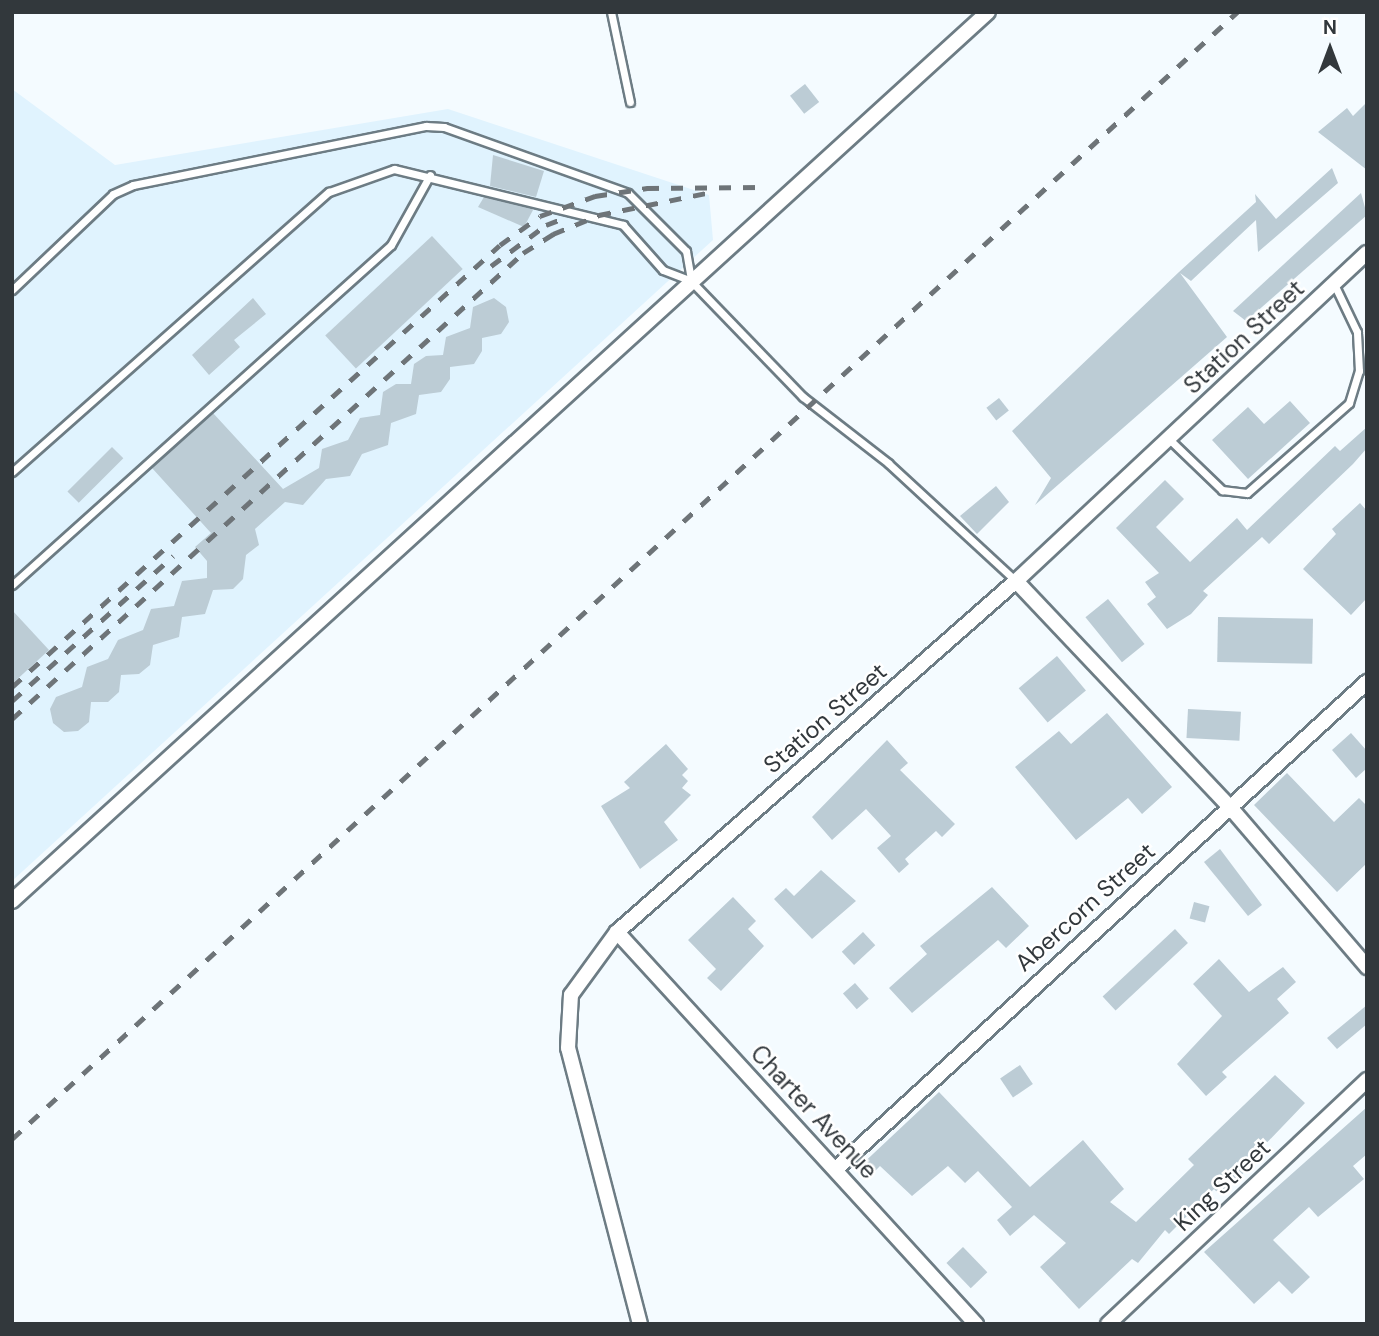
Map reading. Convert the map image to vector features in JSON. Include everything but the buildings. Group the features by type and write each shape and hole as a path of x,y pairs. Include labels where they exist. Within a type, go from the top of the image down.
{"street":[{"path":"12,901 988,12"},
{"name":"Station Street","path":"640,1324 579,1097 566,1022 571,995 617,932 1016,580 1367,253"},
{"path":"1016,580 1230,807 1367,967"},
{"name":"Abercorn Street","path":"836,1169 1367,682"},
{"name":"Charter Avenue","path":"617,932 976,1324"},
{"name":"King Street","path":"1108,1324 1367,1080"}],"lane":[{"path":"611,12 630,102"},
{"path":"12,290 113,194 133,186 426,126 444,127 628,193 686,251 691,281"},
{"path":"12,471 329,192 394,169 623,225 663,270 691,281 803,397 888,463 1016,580"},
{"path":"12,585 391,245 430,176"},
{"path":"1168,439 1222,490 1247,493 1349,403 1359,371 1357,332 1334,284"}],"shaded area":[{"path":"12,89 115,165 448,109 709,195 713,240 12,881"}],"railway":[{"path":"12,1139 1237,12"},
{"path":"12,687 500,245 540,216 595,196 647,188 763,187"},
{"path":"12,719 523,253 553,234 599,215 706,193"},
{"path":"491,266 546,225 564,218"},
{"path":"12,701 173,556"}]}
